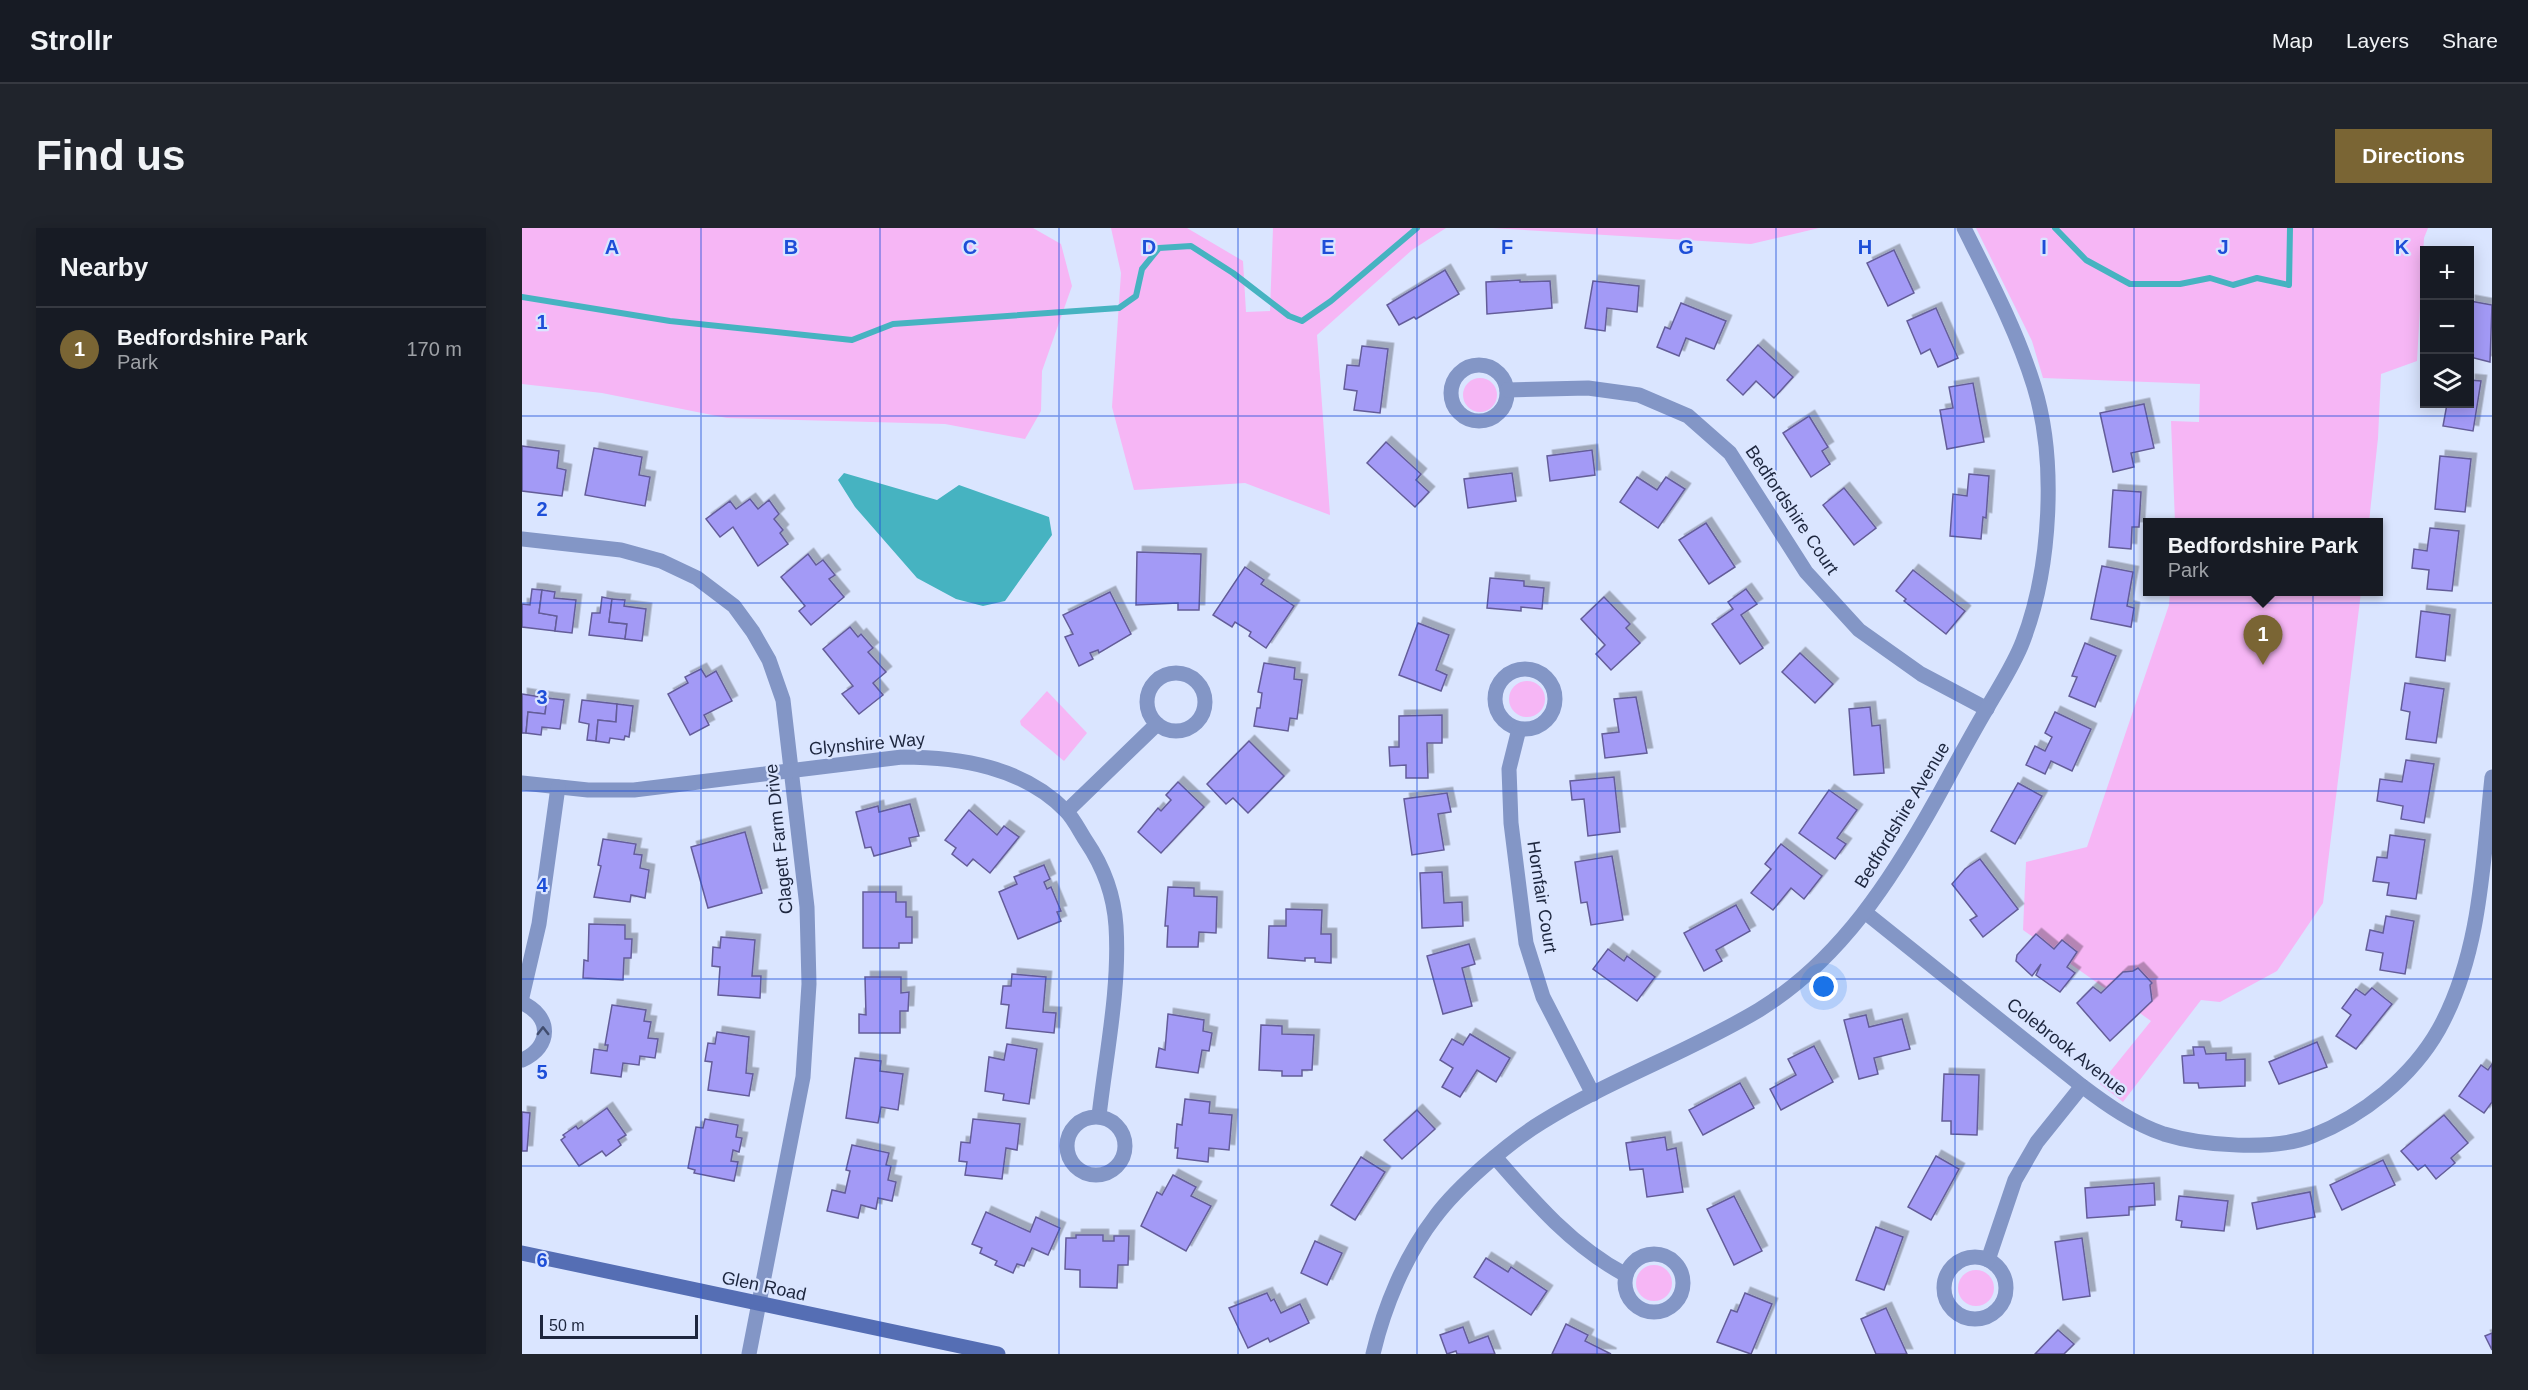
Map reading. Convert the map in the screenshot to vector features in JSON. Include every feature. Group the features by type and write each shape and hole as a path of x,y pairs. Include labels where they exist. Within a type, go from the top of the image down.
{"main road":[{"name":"Glen Road","path":"522,1253 758,1305 998,1354"}],"street":[{"name":"Bedfordshire Avenue","path":"1373,1354 1379,1329 1408,1260 1435,1216 1495,1156 1540,1123 1761,1009 1813,968 1866,913 1898,868 1987,709 2023,640 2035,598 2048,502 2046,453 2035,389 2019,343 1964,228"},
{"name":"Bedfordshire Court","path":"1507,390 1588,388 1639,395 1688,416 1730,453 1806,572 1859,630 1921,674 1987,709"},
{"name":"Clagett Farm Drive","path":"522,539 621,550 661,561 697,578 734,606 753,632 770,660 783,700 807,907 809,984 803,1077 749,1354"},
{"path":"1529,669 1538,672 1552,686 1555,705 1552,714 1538,727 1519,729 1501,717 1495,697 1504,677 1529,669"},
{"path":"1066,811 1157,724"},
{"name":"Hornfair Court","path":"1519,729 1509,769 1511,823 1526,943 1543,997 1593,1094"},
{"name":"Glynshire Way","path":"522,783 588,790 634,790 902,757 935,757 975,762 1011,774 1066,811 1096,856 1109,887 1116,924 1116,965 1099,1116"},
{"name":"Colebrook Avenue","path":"1866,913 2082,1086 2109,1106 2140,1124 2182,1139 2207,1144 2255,1144 2311,1136 2353,1116 2396,1084 2419,1058 2439,1029 2485,910 2492,777"},
{"path":"522,997 539,924 558,787"},
{"path":"522,1003 533,1008 542,1018 545,1030 542,1043 535,1054 522,1060"},
{"path":"1988,1260 2015,1180 2037,1143 2082,1086"},
{"path":"1495,1156 1539,1208 1598,1260 1626,1275"},
{"path":"1979,1257 1988,1260 2004,1274 2006,1296 1994,1313 1984,1318 1964,1317 1949,1304 1945,1295 1947,1276 1959,1261 1979,1257"}],"shaded area":[{"path":"522,228 1033,228 1061,244 1072,286 1042,371 1041,411 1025,439 945,424 727,418 602,393 522,384"},
{"path":"1111,228 1187,228 1243,261 1246,312 1270,311 1273,228 1446,228 1412,250 1317,335 1330,515 1245,483 1134,490 1112,407 1121,273"},
{"path":"1492,228 1819,228 1751,244"},
{"path":"1976,228 2428,228 2424,246 2420,246 2417,361 2381,374 2378,438 2369,518 2175,518 2171,421 2199,422 2200,384 2043,378 2032,341"},
{"path":"1480,378 1492,383 1497,395 1492,407 1480,412 1468,407 1463,395 1468,383"},
{"path":"2170,596 2361,596 2323,903 2277,971 2220,1002 2201,1000 2123,1102 2100,1084 2151,1021 2023,930 2026,862 2087,847 2169,605"},
{"path":"1527,681 1539,687 1545,699 1539,711 1527,717 1515,711 1509,699 1515,687"},
{"path":"1047,691 1087,733 1064,761 1021,725 1020,721"},
{"path":"1654,1265 1667,1270 1672,1283 1667,1296 1654,1301 1641,1296 1636,1283 1641,1270"},
{"path":"1976,1270 1989,1275 1994,1288 1989,1301 1976,1306 1963,1301 1958,1288 1963,1275"}],"water":[{"path":"844,473 937,500 959,485 1049,517 1052,535 1005,601 983,606 956,599 917,578 855,507 838,480"}],"building":[{"path":"1894,250 1914,293 1888,306 1867,263"},
{"path":"1445,270 1459,294 1416,319 1414,317 1399,325 1387,305"},
{"path":"1520,280 1520,282 1550,281 1552,308 1487,314 1486,282"},
{"path":"1593,281 1639,286 1637,312 1607,308 1605,331 1585,328"},
{"path":"2474,302 2492,305 2490,362 2474,358"},
{"path":"1681,303 1726,321 1714,349 1686,338 1679,356 1657,347 1665,327 1670,329"},
{"path":"1936,308 1958,358 1938,367 1930,349 1921,354 1907,321"},
{"path":"1758,345 1793,377 1774,398 1756,381 1743,395 1727,380"},
{"path":"1362,346 1388,349 1380,413 1354,410 1357,391 1344,389 1347,365 1359,366"},
{"path":"2474,380 2481,381 2473,431 2443,426 2446,408 2474,408"},
{"path":"1973,383 1984,442 1947,449 1940,410 1953,408 1949,387"},
{"path":"2144,404 2154,448 2131,453 2134,467 2113,472 2100,413"},
{"path":"1809,416 1828,447 1822,451 1830,464 1811,477 1783,433"},
{"path":"1386,442 1421,474 1416,480 1429,492 1415,507 1367,463"},
{"path":"522,446 559,451 557,468 566,470 562,496 522,491"},
{"path":"594,448 642,457 639,475 650,477 645,506 585,495"},
{"path":"1592,450 1595,475 1550,481 1547,456"},
{"path":"2440,456 2471,459 2465,512 2435,509"},
{"path":"1512,473 1516,501 1468,508 1464,479"},
{"path":"1969,474 1989,476 1986,518 1983,517 1981,539 1950,536 1953,494 1967,496"},
{"path":"1637,477 1657,490 1666,477 1685,489 1658,528 1620,502"},
{"path":"1844,488 1876,528 1854,545 1823,505"},
{"path":"2113,490 2141,492 2139,527 2132,527 2131,549 2109,547"},
{"path":"750,499 758,509 769,500 779,514 774,519 783,530 780,533 788,544 758,566 733,527 720,537 706,519 730,501 736,509"},
{"path":"1706,523 1735,567 1709,584 1679,540"},
{"path":"2430,528 2459,531 2452,591 2427,589 2429,570 2412,568 2414,549 2427,551"},
{"path":"1137,552 1201,554 1199,610 1178,610 1178,603 1136,605"},
{"path":"808,554 816,565 823,560 835,575 829,579 844,597 811,625 799,611 805,606 781,577"},
{"path":"2102,566 2133,572 2127,606 2134,608 2131,627 2091,619"},
{"path":"1245,567 1264,580 1261,584 1294,606 1266,648 1249,636 1251,632 1235,622 1232,627 1213,615"},
{"path":"1913,570 1965,611 1946,634 1904,601 1906,599 1896,591"},
{"path":"1490,578 1524,581 1524,586 1544,588 1542,609 1521,607 1521,611 1487,608"},
{"path":"532,589 542,590 539,613 557,616 555,631 522,627 522,604 530,605"},
{"path":"1746,589 1757,604 1741,615 1763,648 1740,664 1712,624 1733,609 1728,602"},
{"path":"542,590 555,592 554,598 576,600 572,633 555,631 557,616 539,613"},
{"path":"1110,592 1131,634 1099,653 1098,650 1090,653 1093,659 1079,666 1065,637 1073,634 1063,615"},
{"path":"602,597 612,599 609,622 627,624 625,639 589,635 592,613 600,613"},
{"path":"1604,597 1630,624 1626,628 1640,643 1611,670 1596,654 1605,645 1581,619"},
{"path":"612,599 625,600 624,606 646,609 642,641 625,639 627,624 609,622"},
{"path":"2421,611 2450,615 2445,661 2416,657"},
{"path":"1418,623 1449,635 1436,670 1447,675 1441,691 1399,675"},
{"path":"850,627 858,637 861,634 873,648 868,652 886,672 873,683 883,695 859,714 842,694 853,686 823,649"},
{"path":"2085,643 2116,656 2095,707 2069,696 2077,677 2072,676"},
{"path":"1800,653 1833,684 1815,703 1782,672"},
{"path":"1264,663 1295,668 1294,679 1302,680 1297,719 1290,718 1288,731 1254,726 1257,708 1260,708 1262,693 1258,692"},
{"path":"701,669 706,677 716,671 732,701 704,715 709,725 690,735 668,694 688,683 685,677"},
{"path":"2405,683 2444,689 2436,743 2406,739 2410,712 2401,710"},
{"path":"522,694 547,698 545,714 528,712 526,733 522,733"},
{"path":"1636,697 1647,753 1605,758 1602,734 1619,732 1614,699"},
{"path":"547,698 564,700 560,729 542,727 541,735 526,733 528,712 545,714"},
{"path":"582,700 617,704 616,722 598,720 596,741 587,740 589,724 579,722"},
{"path":"617,704 633,706 629,737 625,736 624,740 610,738 609,743 596,741 598,720 616,722"},
{"path":"1870,707 1872,726 1880,725 1884,773 1854,775 1849,709"},
{"path":"2055,712 2091,729 2072,771 2051,761 2045,774 2026,765 2035,746 2045,751 2052,737 2045,733"},
{"path":"1442,715 1442,743 1427,743 1428,778 1406,778 1406,765 1390,766 1389,747 1399,747 1399,716"},
{"path":"1249,741 1284,776 1248,813 1233,798 1226,804 1207,784"},
{"path":"2406,760 2434,764 2424,823 2401,819 2403,806 2377,801 2380,779 2402,782"},
{"path":"1614,777 1620,832 1588,836 1584,799 1572,800 1570,781"},
{"path":"1178,782 1204,807 1161,853 1138,832 1158,808 1161,811 1171,800 1166,795"},
{"path":"2018,783 2042,796 2015,844 1991,831"},
{"path":"1829,790 1857,810 1837,838 1846,844 1835,859 1799,833"},
{"path":"1447,793 1451,812 1438,814 1444,850 1412,855 1404,799"},
{"path":"910,804 919,836 909,838 911,846 874,856 871,847 865,848 856,812 878,806 879,812"},
{"path":"969,810 997,835 1004,826 1019,837 990,873 973,859 967,866 952,854 956,848 945,840"},
{"path":"745,832 762,893 708,908 691,847"},
{"path":"2390,835 2425,840 2416,899 2387,895 2389,883 2373,881 2377,857 2387,858"},
{"path":"603,839 636,844 634,854 642,855 640,868 649,870 645,898 631,895 630,902 594,897 601,866 598,865"},
{"path":"1781,844 1822,876 1804,899 1791,888 1773,910 1751,893 1771,869 1765,864"},
{"path":"1612,856 1623,920 1591,925 1587,902 1581,903 1575,862"},
{"path":"1980,859 2018,909 1983,937 1970,920 1977,916 1952,884 1965,869"},
{"path":"1044,865 1050,879 1044,882 1047,889 1051,887 1061,911 1057,912 1061,921 1018,939 999,892 1017,884 1014,877"},
{"path":"1442,872 1444,903 1462,902 1463,926 1422,928 1420,873"},
{"path":"1168,887 1194,888 1194,896 1217,897 1216,933 1199,932 1198,947 1167,947 1168,926 1165,926"},
{"path":"863,892 896,892 896,902 906,902 906,917 912,917 912,943 899,943 899,948 863,948"},
{"path":"1736,905 1750,931 1716,950 1722,961 1704,971 1684,933"},
{"path":"1286,909 1322,910 1321,934 1331,934 1331,963 1315,962 1315,958 1305,958 1305,961 1268,958 1269,926 1286,926"},
{"path":"2386,916 2414,921 2405,974 2380,970 2383,953 2366,950 2370,930 2383,933"},
{"path":"589,924 625,925 625,939 632,939 631,958 624,958 623,980 583,978 584,960 588,961"},
{"path":"2036,934 2054,949 2062,940 2077,952 2067,967 2075,973 2060,992 2036,975 2041,964 2032,976 2016,961 2017,955"},
{"path":"721,937 755,940 752,976 761,976 760,998 718,995 720,967 712,966 713,947 720,948"},
{"path":"1469,944 1475,964 1462,968 1472,1006 1443,1014 1427,956"},
{"path":"1608,949 1624,961 1627,956 1655,977 1637,1001 1593,969"},
{"path":"2138,968 2152,983 2150,985 2152,1001 2110,1041 2077,1003 2093,987 2101,993 2123,972"},
{"path":"1012,974 1046,977 1043,1012 1056,1013 1054,1033 1006,1028 1009,1005 1001,1004 1003,986 1011,986"},
{"path":"865,977 901,977 901,993 909,992 908,1011 900,1011 900,1033 859,1033 859,1014 866,1015"},
{"path":"2372,988 2392,1004 2356,1049 2336,1036 2351,1015 2342,1008 2356,989 2365,995"},
{"path":"612,1005 646,1010 644,1021 651,1022 648,1038 658,1039 655,1058 640,1056 639,1065 623,1063 621,1077 591,1073 594,1049 607,1051 608,1045 605,1045"},
{"path":"1168,1014 1204,1020 1203,1031 1212,1033 1209,1051 1202,1050 1198,1073 1156,1067 1159,1048 1165,1050"},
{"path":"1866,1015 1869,1027 1902,1019 1910,1049 1874,1058 1878,1074 1859,1079 1844,1020"},
{"path":"1261,1025 1282,1026 1282,1034 1314,1035 1312,1070 1302,1070 1302,1076 1282,1076 1282,1071 1259,1070"},
{"path":"717,1032 749,1037 746,1073 753,1074 749,1096 708,1090 712,1062 705,1061 708,1043 715,1044"},
{"path":"1470,1034 1510,1058 1496,1082 1477,1070 1460,1097 1442,1087 1453,1068 1440,1060 1452,1039 1463,1045"},
{"path":"2317,1042 2327,1067 2279,1084 2269,1062"},
{"path":"1007,1044 1037,1049 1029,1104 1003,1100 1004,1094 985,1091 989,1057 1004,1060"},
{"path":"1814,1046 1833,1082 1781,1110 1770,1089 1796,1075 1788,1059"},
{"path":"2193,1047 2204,1047 2206,1054 2226,1053 2226,1060 2245,1059 2245,1086 2199,1088 2198,1083 2184,1083 2182,1056 2194,1055"},
{"path":"855,1058 881,1061 880,1071 903,1074 898,1110 881,1107 878,1123 846,1118"},
{"path":"2492,1064 2492,1102 2484,1113 2459,1096 2481,1065 2488,1070"},
{"path":"1944,1074 1979,1075 1977,1135 1951,1134 1951,1121 1942,1121"},
{"path":"1740,1083 1754,1108 1703,1135 1689,1110"},
{"path":"1185,1099 1210,1102 1209,1113 1232,1115 1229,1150 1209,1148 1208,1162 1177,1158 1178,1148 1175,1148 1177,1124 1182,1125"},
{"path":"607,1108 626,1135 618,1140 621,1145 606,1156 602,1151 579,1166 561,1140 565,1137 563,1135 576,1126 578,1129"},
{"path":"1417,1110 1435,1129 1402,1159 1384,1140"},
{"path":"522,1112 530,1113 527,1151 522,1151"},
{"path":"2444,1115 2468,1143 2451,1158 2455,1163 2436,1179 2425,1165 2418,1170 2401,1151"},
{"path":"705,1119 738,1125 736,1137 742,1138 739,1152 733,1150 731,1161 738,1162 734,1181 694,1173 695,1170 688,1168 696,1127 703,1128"},
{"path":"973,1119 1020,1124 1017,1150 1006,1148 1002,1179 965,1175 967,1162 959,1161 961,1142 970,1143"},
{"path":"1665,1137 1667,1150 1676,1148 1683,1192 1647,1197 1643,1169 1630,1170 1626,1143"},
{"path":"852,1145 889,1153 886,1165 891,1166 888,1180 896,1182 892,1201 878,1198 876,1209 861,1205 858,1218 827,1211 832,1190 845,1193 850,1171 846,1170"},
{"path":"1936,1156 1959,1169 1931,1220 1908,1207"},
{"path":"1361,1157 1385,1172 1355,1220 1331,1205"},
{"path":"2383,1160 2395,1185 2342,1210 2330,1185"},
{"path":"1173,1175 1196,1187 1191,1196 1211,1206 1186,1251 1141,1226 1157,1192 1162,1195"},
{"path":"2154,1183 2155,1205 2129,1207 2129,1215 2087,1218 2085,1188"},
{"path":"2310,1192 2315,1217 2257,1229 2252,1203"},
{"path":"1734,1196 1762,1251 1734,1265 1707,1209"},
{"path":"2179,1196 2228,1201 2224,1231 2181,1227 2182,1221 2176,1220"},
{"path":"986,1212 1030,1232 1036,1217 1060,1228 1048,1255 1032,1248 1024,1266 1017,1264 1013,1273 995,1265 997,1261 980,1253 982,1248 972,1244"},
{"path":"1876,1227 1903,1237 1884,1290 1856,1280"},
{"path":"1076,1235 1103,1235 1103,1241 1114,1241 1114,1236 1129,1236 1128,1265 1118,1265 1117,1288 1080,1287 1080,1270 1065,1269 1066,1238 1076,1238"},
{"path":"2082,1238 2090,1296 2063,1300 2055,1242"},
{"path":"1315,1241 1342,1253 1327,1285 1301,1273"},
{"path":"1486,1258 1508,1272 1511,1267 1547,1291 1531,1315 1474,1277"},
{"path":"1267,1293 1271,1301 1274,1299 1281,1313 1300,1304 1309,1323 1270,1342 1268,1338 1248,1348 1229,1308"},
{"path":"1745,1293 1772,1304 1751,1354 1717,1342 1731,1310 1737,1312"},
{"path":"1886,1308 1907,1354 1876,1354 1861,1319"},
{"path":"1566,1324 1588,1335 1585,1341 1611,1354 1552,1354"},
{"path":"1463,1327 1469,1343 1488,1336 1495,1354 1457,1354 1456,1351 1447,1354 1440,1335"},
{"path":"2058,1330 2074,1344 2064,1354 2035,1354"},
{"path":"2492,1333 2492,1350 2485,1336"}],"waterway":[{"path":"522,297 670,321 852,340 893,324 1119,308 1136,296 1142,269 1159,248 1191,246 1233,273 1289,316 1302,321 1331,301 1417,228"},
{"path":"2055,228 2086,260 2130,284 2180,284 2210,278 2233,285 2257,278 2289,285 2290,228"}],"place":[{"name":"Bedfordshire Park","path":"2263,665"}]}
